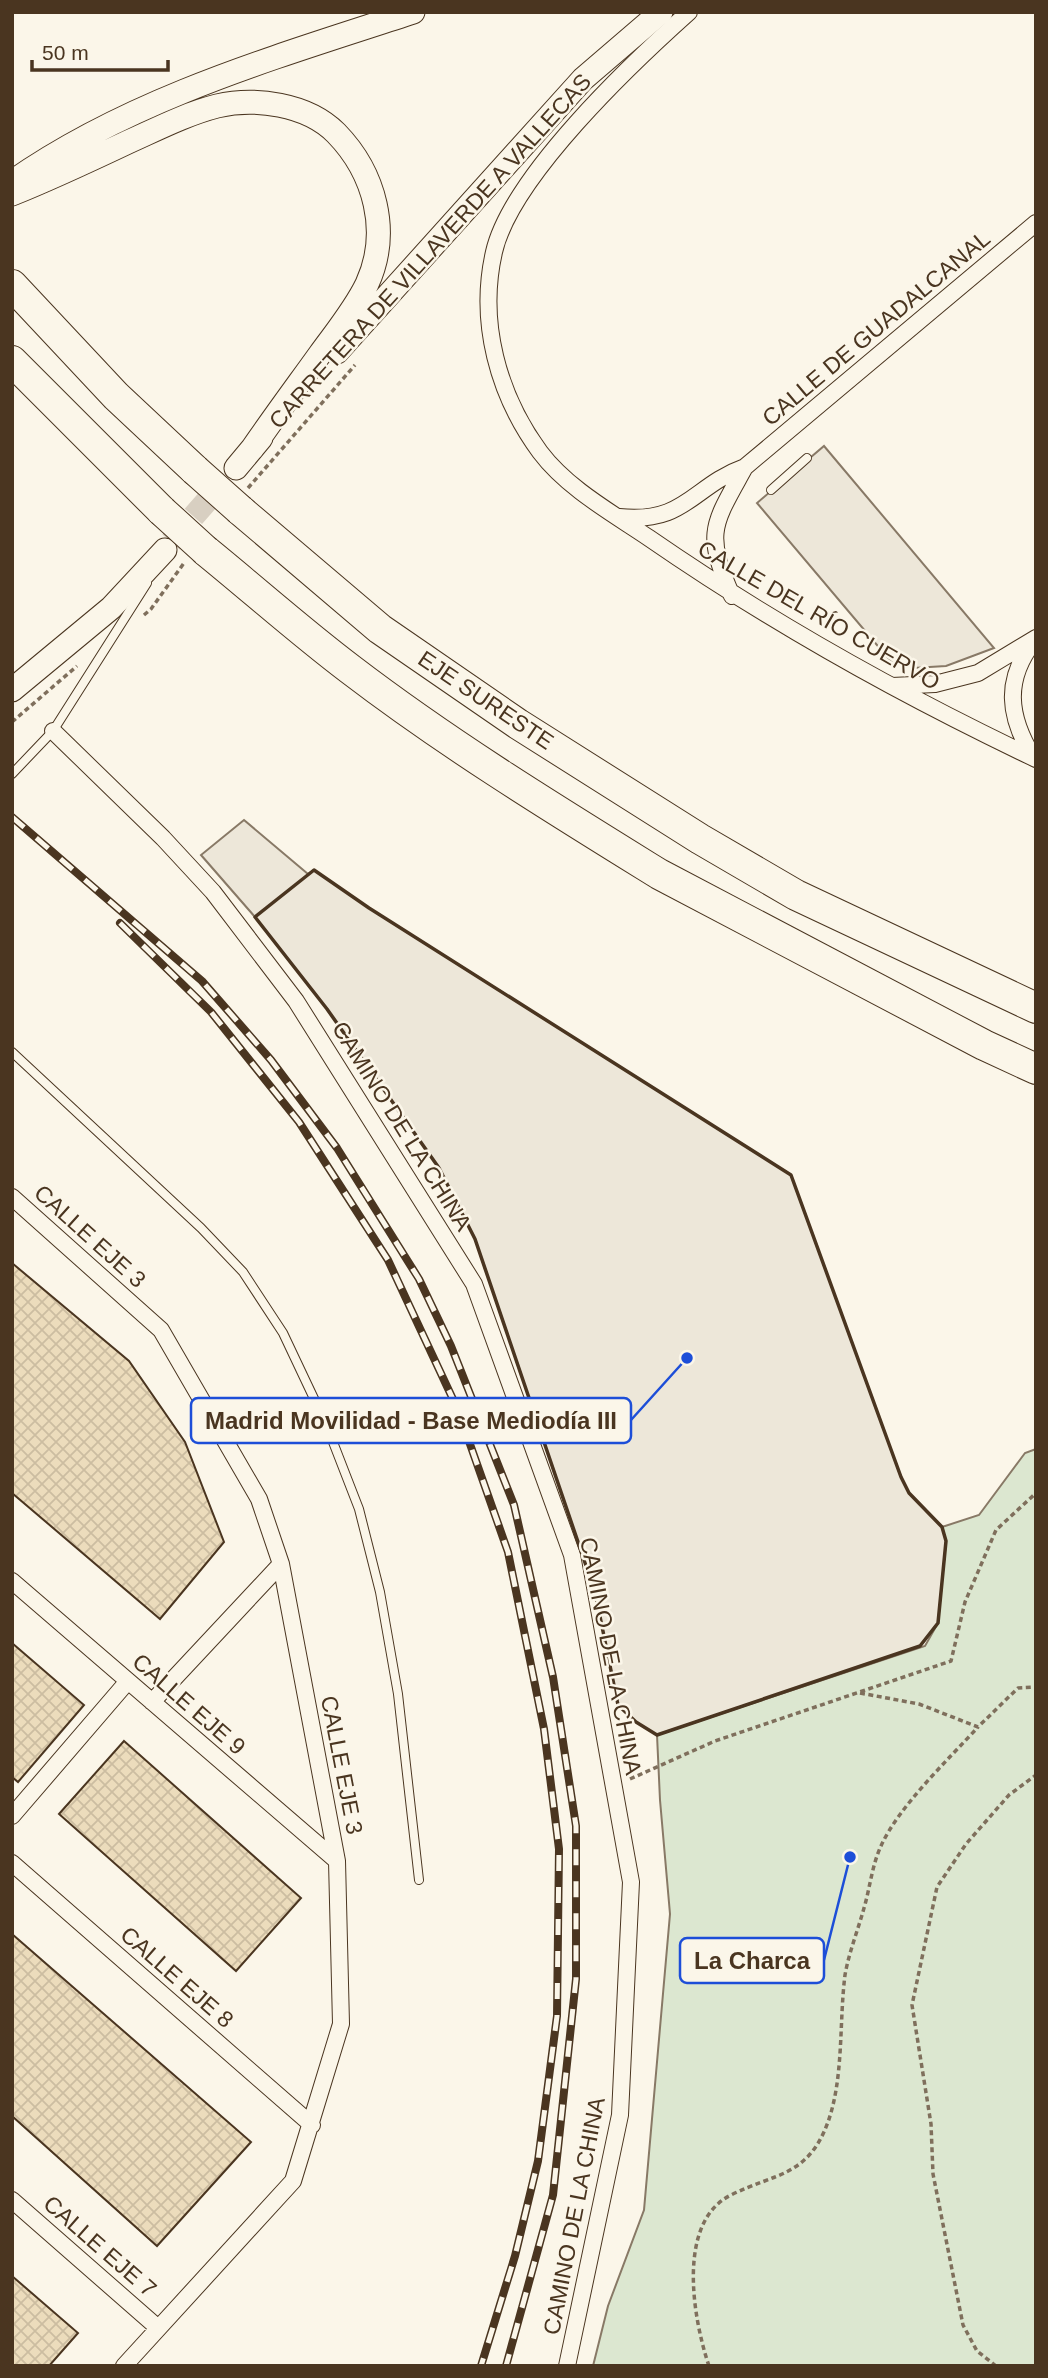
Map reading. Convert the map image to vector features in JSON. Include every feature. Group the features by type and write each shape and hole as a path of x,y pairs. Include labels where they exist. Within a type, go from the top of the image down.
{"highway":[{"name":"EJE SURESTE","path":"12,285 116,396 195,470 380,629 518,724 700,839 796,895 1036,1008"},
{"path":"12,361 162,511 206,551 350,669 497,773 638,862 984,1045 1036,1069"}],"main road":[{"path":"12,183 45,159 137,112 241,69 413,12"},
{"name":"CARRETERA DE VILLAVERDE A VALLECAS","path":"236,468 480,191 583,79 661,12"},
{"path":"12,194 167,125 218,106 268,103 293,109 315,118 345,142 367,177 374,198 378,240 374,262 358,300 252,449"},
{"path":"12,690 111,608 165,550"}],"street":[{"name":"CALLE DEL RÍO CUERVO","path":"689,12 593,107 531,180 505,223 494,250 489,323 494,356 512,407 542,455 569,481 732,596 889,687 1034,758"},
{"name":"CALLE DE GUADALCANAL","path":"732,596 715,552 714,534 723,504 745,467 1036,223"},
{"name":"CALLE DE GUADALCANAL","path":"617,517 637,519 674,512 720,476 745,467"},
{"path":"889,687 957,680 997,663 1036,638"},
{"path":"1034,758 1016,726 1012,693 1015,674 1036,638"},
{"name":"CAMINO DE LA CHINA","path":"53,731 163,838 213,892 296,1001 474,1284 572,1555 631,1882 620,2115 567,2366"},
{"name":"CALLE EJE 3","path":"12,1197 161,1330 259,1499 281,1564 337,1861 341,2024 293,2181 124,2366"},
{"path":"152,1702 281,1564"},
{"name":"CALLE EJE 9","path":"12,1581 337,1861"},
{"path":"12,1815 128,1681"},
{"name":"CALLE EJE 8","path":"12,1864 312,2125"},
{"name":"CALLE EJE 7","path":"12,2200 158,2327"}],"lane":[{"path":"771,490 807,458"},
{"path":"12,774 53,731 127,619 165,550"},
{"path":"12,1052 234,1263 283,1334 326,1424 365,1532 398,1694 419,1881"}],"path":[{"path":"12,722 80,664"},
{"path":"614,1787 715,1741 951,1661 965,1602 996,1530 1036,1493"},
{"path":"709,2366 701,2342 692,2272 701,2223 728,2196 794,2170 818,2144 829,2121 846,1972 881,1846 915,1797 978,1727 1018,1688 1036,1687"},
{"path":"858,1692 919,1704 978,1727"},
{"path":"996,2366 977,2351 963,2325 933,2174 931,2124 912,2005 937,1887 966,1844 1009,1795 1036,1775"}],"green space":[{"path":"1036,1449 1036,2366 593,2366 608,2306 644,2210 670,1914 657,1735 925,1646 938,1623 946,1541 942,1527 979,1515 1025,1453"}],"shaded area":[{"path":"824,446 994,648 946,666 913,668 903,655 893,664 757,503"},
{"path":"244,820 308,874 314,870 369,908 791,1175 901,1477 909,1493 942,1527 946,1541 938,1623 920,1646 657,1735 636,1722 618,1705 595,1592 475,1239 439,1168 327,1009 255,917 201,855"}],"building":[{"path":"12,1263 129,1361 185,1442 224,1542 160,1619 12,1493"},
{"path":"12,1643 84,1705 18,1782 12,1777"},
{"path":"124,1741 301,1898 236,1971 59,1814"},
{"path":"12,1934 251,2142 157,2246 12,2116"},
{"path":"12,2276 78,2333 49,2366 12,2366"}],"tunnel":[{"path":"171,542 227,478"}],"railway":[{"path":"12,817 202,981 271,1060 337,1148 419,1279 451,1346 514,1505 553,1677 576,1826 576,1979 553,2195 506,2366"},
{"path":"120,923 211,1012 299,1122 388,1260 458,1410 508,1552 544,1729 559,1849 557,2016 538,2161 515,2256 481,2366"}],"wall":[{"path":"314,870 369,908 791,1175 901,1477 909,1493 942,1527 946,1541 938,1623 920,1646 657,1735 636,1722 618,1705 595,1592 475,1239 439,1168 327,1009 255,917 314,870"}],"place":[{"name":"Madrid Movilidad - Base Mediodía III","path":"687,1358"},
{"name":"La Charca","path":"850,1857"}]}
